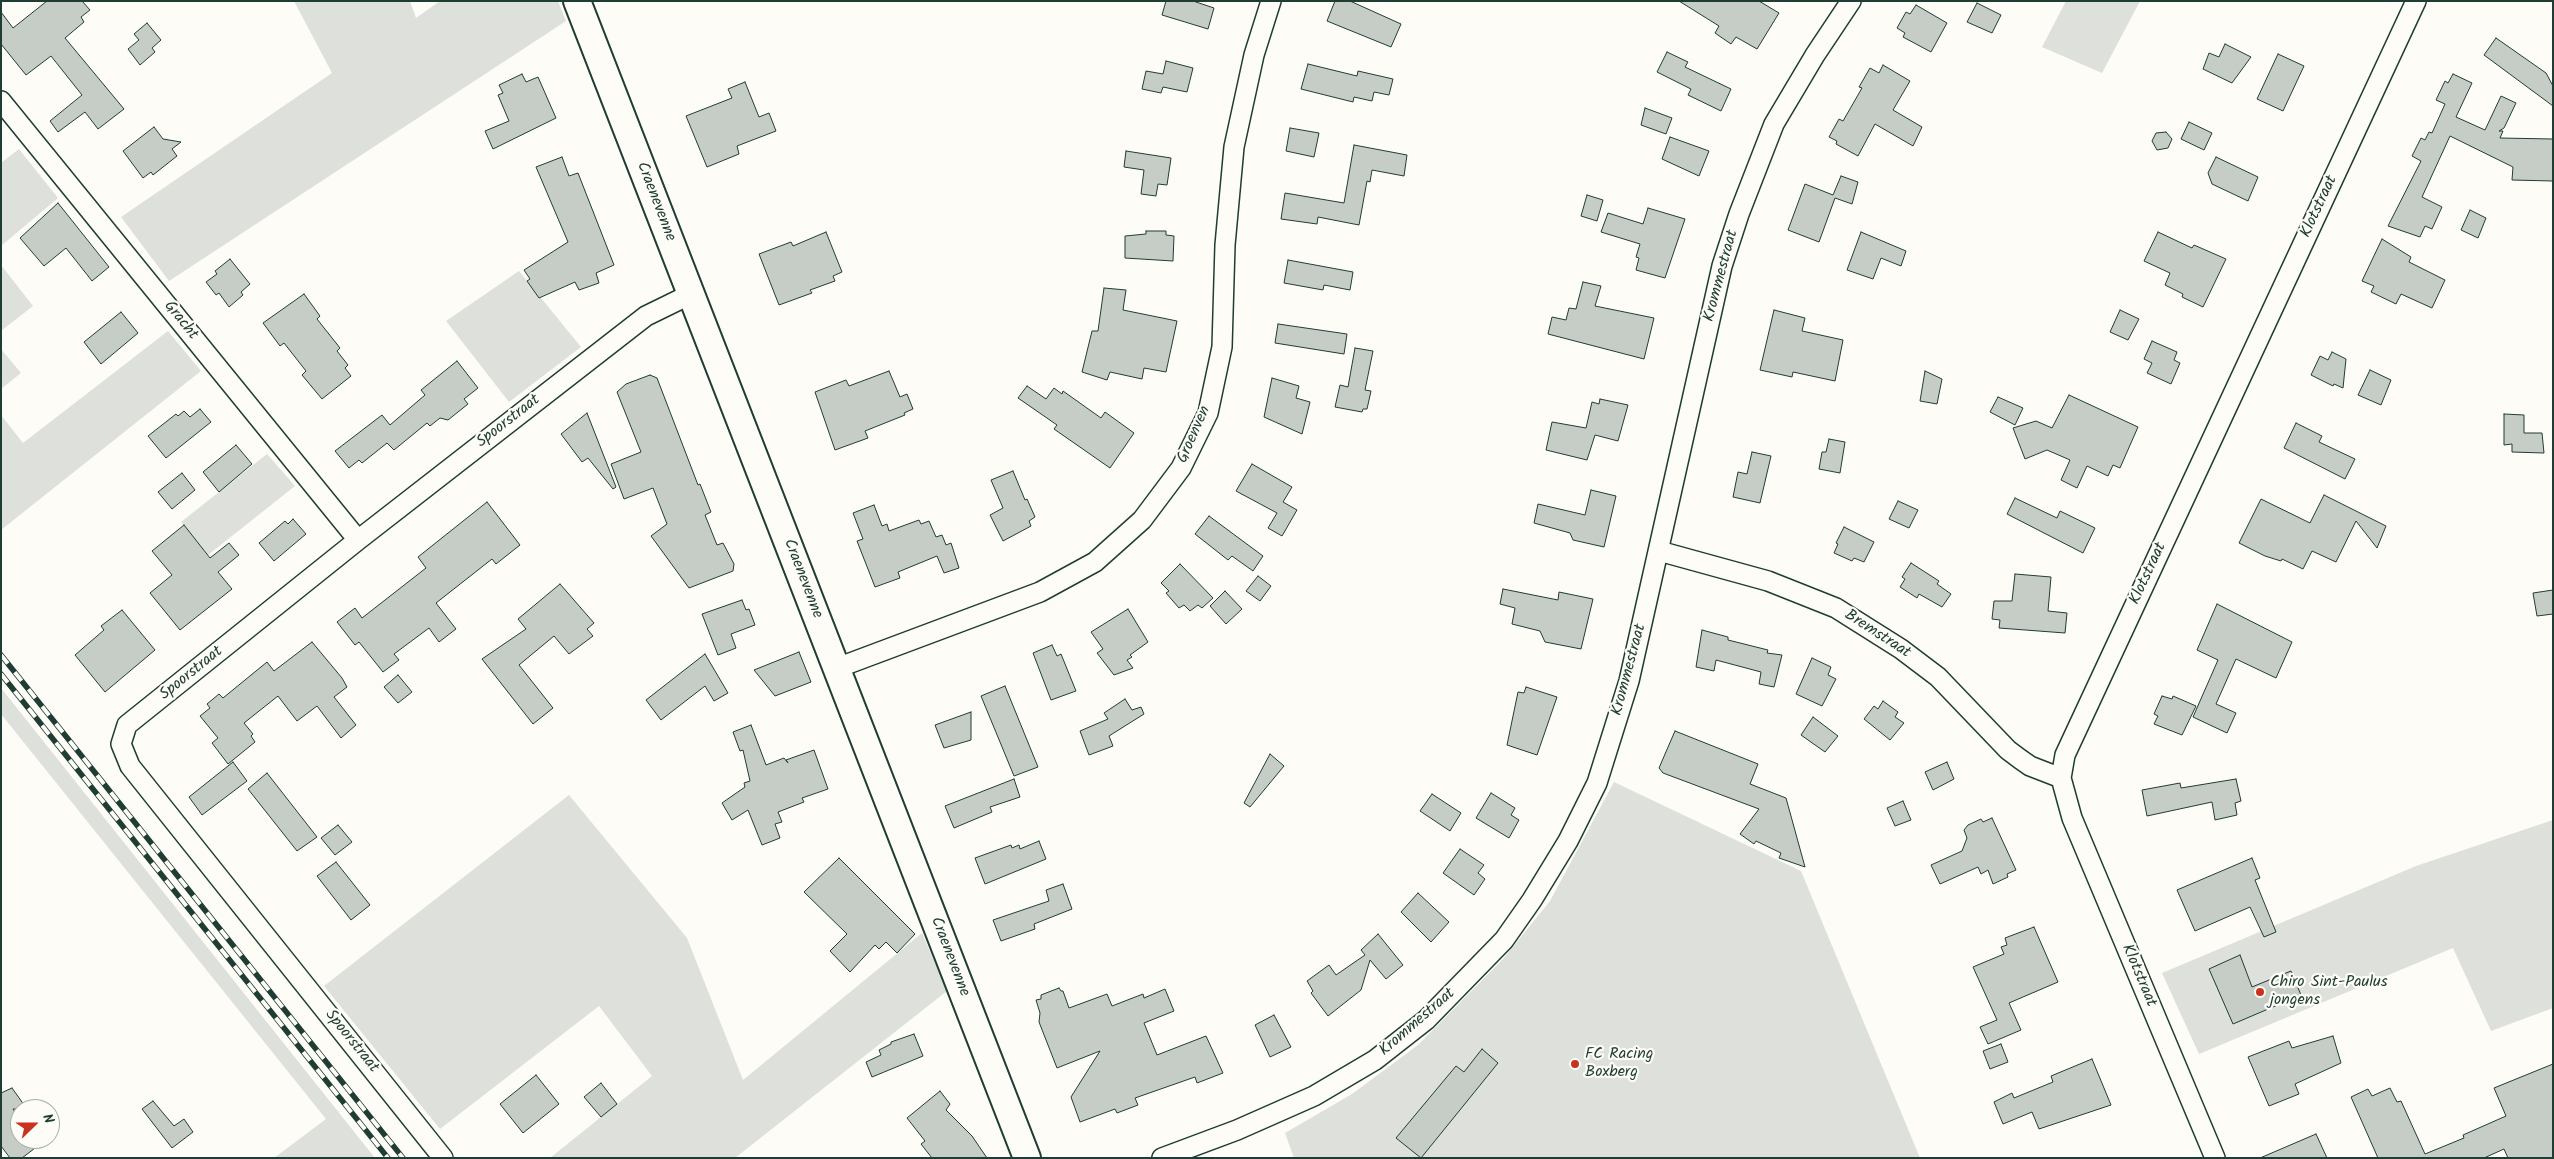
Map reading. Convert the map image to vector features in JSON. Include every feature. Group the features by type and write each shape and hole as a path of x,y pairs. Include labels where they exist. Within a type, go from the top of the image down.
{"street":[{"name":"Craenevenne","path":"577,1 1027,1158"},
{"name":"Groenven","path":"837,668 1040,592 1095,562 1142,520 1181,468 1208,413 1222,347 1225,244 1234,147 1254,55 1271,1"},
{"name":"Krommestraat","path":"1162,1158 1237,1130 1314,1096 1375,1060 1426,1020 1504,940 1532,900 1568,840 1597,784 1629,681 1722,266 1739,214 1774,124 1815,55 1851,1"},
{"name":"Klotstraat","path":"2215,1158 2072,818 2061,778 2065,754 2416,1"},
{"name":"Gracht","path":"1,102 358,540"},
{"name":"Spoorstraat","path":"444,1158 130,766 121,744 127,725 358,540 646,316 691,294"},
{"name":"Bremstraat","path":"1659,551 1768,581 1836,608 1901,649 1938,677 2008,750 2030,766 2061,778"}],"shaded area":[{"path":"294,1 410,1 416,18 440,1 558,1 566,21 169,281 121,217 332,73"},
{"path":"2066,1 2140,1 2102,73 2042,47"},
{"path":"19,149 58,198 1,246 1,163"},
{"path":"1,265 33,306 1,331"},
{"path":"519,271 581,347 509,402 446,321"},
{"path":"168,331 201,371 1,530 1,415 23,443"},
{"path":"1,349 21,373 1,389"},
{"path":"267,454 295,486 208,555 181,522"},
{"path":"1,688 375,1158 274,1158 326,1119 1,714"},
{"path":"1614,782 1801,871 1920,1158 1294,1158 1285,1133 1352,1094 1418,1045 1503,959 1550,901"},
{"path":"569,795 687,938 743,1080 922,933 947,991 735,1158 550,1158 652,1076 599,1006 440,1129 324,986"},
{"path":"2553,820 2553,1008 2491,1031 2453,948 2199,1054 2162,973 2416,866"}],"building":[{"path":"47,1 82,1 90,10 81,17 84,22 65,38 124,109 98,129 85,112 58,132 50,121 82,95 51,56 26,75 1,44 1,12 13,28"},
{"path":"1166,1 1193,1 1214,8 1208,29 1162,15"},
{"path":"1335,1 1350,1 1401,24 1391,47 1327,21"},
{"path":"1679,1 1759,1 1779,13 1757,49 1736,37 1731,44 1715,33 1719,26"},
{"path":"1977,3 2001,15 1992,33 1967,22"},
{"path":"1916,5 1947,23 1931,52 1903,37 1905,33 1897,28 1906,12 1910,14"},
{"path":"147,23 161,40 152,48 155,52 140,65 128,49 139,40 134,34"},
{"path":"2496,38 2546,73 2553,86 2553,106 2484,55"},
{"path":"2225,44 2251,57 2232,83 2203,69 2209,53 2219,57"},
{"path":"1667,52 1688,62 1685,67 1731,89 1721,111 1688,95 1691,89 1657,72"},
{"path":"2278,54 2304,66 2283,111 2257,99"},
{"path":"1166,61 1193,68 1187,92 1163,87 1161,93 1142,89 1146,71 1163,74"},
{"path":"1308,64 1357,76 1358,71 1393,79 1389,95 1374,92 1372,101 1354,97 1353,102 1301,89"},
{"path":"1883,65 1910,81 1893,110 1922,127 1913,146 1875,124 1858,156 1836,144 1837,141 1829,137 1839,119 1843,121 1862,88 1859,87 1870,68 1879,73"},
{"path":"522,74 526,82 538,77 556,118 493,149 485,131 509,121 498,95 503,93 499,85"},
{"path":"2453,74 2472,83 2456,117 2485,130 2501,96 2516,103 2504,128 2499,131 2503,131 2500,138 2553,139 2553,181 2512,180 2513,167 2450,136 2422,197 2442,207 2432,229 2425,226 2420,237 2388,226 2421,161 2412,156 2421,138 2425,140 2429,132 2432,133 2445,104 2436,100 2445,81 2448,83"},
{"path":"745,82 759,117 769,113 776,131 737,146 739,154 707,167 686,116 732,98 728,89"},
{"path":"1645,108 1672,118 1666,134 1641,125"},
{"path":"2189,122 2212,133 2204,150 2181,139"},
{"path":"154,127 163,139 181,142 172,149 177,156 153,175 151,172 143,178 123,151"},
{"path":"1290,128 1319,133 1314,157 1286,151"},
{"path":"2166,132 2172,139 2168,148 2157,150 2152,141 2156,133"},
{"path":"1670,137 1709,151 1699,176 1662,159"},
{"path":"1354,145 1407,155 1404,176 1372,170 1370,182 1367,181 1359,225 1318,217 1317,224 1281,219 1285,193 1344,203"},
{"path":"1126,151 1171,158 1167,185 1158,184 1156,196 1141,194 1144,170 1124,167"},
{"path":"562,157 569,176 578,173 614,265 596,273 599,283 579,290 575,282 539,298 527,281 530,279 524,270 568,242 536,167"},
{"path":"2216,157 2258,177 2248,201 2212,184 2208,173"},
{"path":"1841,176 1858,182 1852,204 1835,198 1819,242 1788,230 1805,184 1833,195"},
{"path":"1587,195 1603,200 1597,221 1581,216"},
{"path":"58,203 109,267 92,281 66,248 44,266 20,238"},
{"path":"1648,208 1685,219 1665,278 1636,270 1639,258 1636,257 1640,244 1601,232 1608,213 1643,224"},
{"path":"2470,210 2486,218 2478,238 2461,230"},
{"path":"1146,231 1166,231 1166,235 1174,236 1173,261 1125,258 1125,236 1146,234"},
{"path":"826,232 842,272 833,276 835,281 810,290 812,293 779,305 759,254 791,242 793,246"},
{"path":"1861,232 1906,251 1901,266 1881,258 1873,279 1847,270"},
{"path":"2158,232 2192,248 2194,245 2226,259 2203,307 2182,297 2183,294 2165,285 2170,273 2144,261"},
{"path":"2382,239 2411,257 2409,262 2445,280 2432,308 2401,294 2396,304 2371,292 2374,286 2362,281"},
{"path":"230,259 250,284 241,292 243,295 229,307 219,293 216,295 206,282 217,274 215,271"},
{"path":"1288,260 1353,272 1350,290 1324,285 1323,290 1284,283"},
{"path":"1583,282 1601,286 1595,306 1654,318 1644,359 1548,334 1552,317 1566,320 1569,308 1576,309"},
{"path":"1104,288 1126,290 1123,310 1177,321 1166,372 1144,368 1142,379 1110,372 1107,380 1082,372 1092,331 1098,331"},
{"path":"304,294 320,316 317,319 340,348 337,351 348,365 345,368 351,376 322,399 302,375 306,371 284,343 280,346 263,323"},
{"path":"1774,310 1805,318 1802,331 1843,340 1835,381 1793,372 1792,377 1760,370"},
{"path":"2120,310 2139,319 2128,340 2110,332"},
{"path":"121,312 138,333 101,364 84,342"},
{"path":"1278,324 1347,334 1344,354 1275,343"},
{"path":"2152,341 2177,352 2174,360 2180,363 2171,384 2147,373 2152,363 2144,359"},
{"path":"1355,348 1373,351 1365,390 1371,391 1367,409 1363,409 1362,412 1335,407 1340,385 1348,387"},
{"path":"2332,352 2346,359 2343,388 2334,384 2333,386 2311,375 2320,356 2328,360"},
{"path":"457,361 478,388 464,399 468,404 448,420 440,418 430,426 427,423 394,450 387,443 362,463 359,460 349,468 335,451 382,415 390,425 425,395 421,390"},
{"path":"2370,370 2391,380 2381,405 2358,395"},
{"path":"889,371 900,397 907,394 913,409 904,413 905,415 865,431 868,438 835,450 815,392 846,380 849,386"},
{"path":"1925,371 1942,379 1937,404 1920,401"},
{"path":"650,375 657,378 698,485 700,484 711,512 705,515 717,545 723,543 734,564 733,571 689,588 651,536 667,524 653,488 624,499 611,464 641,452 617,392 626,384"},
{"path":"1272,378 1299,386 1296,398 1310,402 1302,434 1264,417"},
{"path":"1027,386 1046,399 1054,388 1062,394 1063,391 1101,418 1105,412 1134,433 1110,468 1054,429 1057,425 1018,398"},
{"path":"2069,395 2138,427 2120,468 2113,465 2108,476 2087,466 2077,488 2061,480 2070,460 2047,450 2025,459 2013,428 2036,421 2052,428"},
{"path":"1998,397 2023,408 2015,425 1990,412"},
{"path":"1600,399 1628,405 1618,441 1595,435 1587,460 1546,450 1552,422 1586,428 1592,402 1599,404"},
{"path":"200,409 211,422 166,458 148,436 176,414 178,416 184,411 190,417"},
{"path":"587,413 616,487 613,489 588,458 582,462 561,434"},
{"path":"2504,414 2524,415 2524,433 2542,433 2544,453 2512,452 2512,444 2504,445"},
{"path":"2296,423 2322,436 2319,442 2355,459 2345,479 2284,448"},
{"path":"1829,439 1845,442 1840,473 1819,469 1822,452 1826,452"},
{"path":"236,445 252,464 219,492 203,472"},
{"path":"1752,452 1771,456 1760,503 1733,497 1738,472 1747,474"},
{"path":"1252,464 1292,487 1283,502 1297,510 1282,536 1268,528 1277,513 1236,491"},
{"path":"1013,471 1025,500 1027,499 1035,517 1029,521 1031,526 1003,541 990,515 1003,508 991,480"},
{"path":"182,473 195,490 172,509 158,492"},
{"path":"1591,490 1616,496 1604,547 1573,540 1570,533 1534,523 1538,504 1585,515"},
{"path":"2324,495 2386,526 2377,548 2356,521 2336,562 2312,551 2303,569 2282,559 2281,561 2265,556 2239,543 2261,499 2310,523"},
{"path":"2015,498 2057,518 2060,511 2095,528 2083,553 2007,514"},
{"path":"1898,501 1918,510 1909,528 1889,519"},
{"path":"487,502 520,545 496,564 492,559 436,603 456,629 439,642 429,628 394,654 399,660 383,672 359,642 355,645 337,622 355,608 362,618 426,568 418,557"},
{"path":"874,505 882,526 887,524 889,531 919,520 921,524 929,521 936,537 942,535 946,545 951,543 959,568 944,573 937,556 898,572 900,578 875,587 857,541 863,539 853,513"},
{"path":"1209,516 1263,556 1253,571 1232,556 1228,560 1195,534"},
{"path":"293,519 306,534 274,561 259,543 285,521 288,524"},
{"path":"184,525 210,558 229,543 239,555 218,572 232,589 180,630 150,593 172,575 152,551"},
{"path":"1844,527 1874,542 1864,562 1854,558 1852,561 1834,553 1838,544 1836,543"},
{"path":"1911,563 1939,581 1937,584 1951,594 1942,607 1919,594 1917,598 1900,587 1905,579 1902,577"},
{"path":"1180,564 1213,598 1202,608 1198,605 1190,611 1184,605 1179,608 1166,593 1169,591 1161,583"},
{"path":"2015,574 2051,577 2048,611 2067,613 2065,633 1999,628 2000,620 1992,619 1994,601 2012,601"},
{"path":"1258,576 1271,586 1260,601 1246,591"},
{"path":"560,584 594,623 587,629 593,636 569,654 554,636 519,665 553,708 533,724 482,659 526,629 518,619"},
{"path":"1503,589 1558,600 1559,592 1593,599 1581,649 1545,642 1540,631 1512,624 1515,608 1500,604"},
{"path":"2553,590 2553,614 2537,616 2533,593"},
{"path":"1225,591 1242,609 1226,624 1210,606"},
{"path":"742,600 746,610 749,609 755,625 731,634 736,648 718,655 702,614"},
{"path":"2217,604 2292,642 2276,678 2236,659 2216,704 2236,713 2227,733 2193,717 2218,660 2197,650"},
{"path":"1128,609 1148,642 1130,655 1132,657 1127,660 1133,668 1114,675 1097,653 1103,649 1091,632"},
{"path":"122,610 155,650 105,692 75,655 104,630 101,626"},
{"path":"1702,630 1728,637 1728,640 1768,650 1767,653 1782,655 1774,687 1759,684 1761,672 1716,660 1714,671 1696,667"},
{"path":"312,642 342,678 347,687 334,697 356,725 341,738 317,706 297,721 278,696 244,723 253,734 251,736 255,742 228,764 212,743 218,738 200,716 210,708 207,704 219,694 223,698 267,662 274,671"},
{"path":"1052,645 1057,656 1061,654 1076,691 1051,700 1033,653"},
{"path":"799,652 811,682 775,696 754,670"},
{"path":"705,654 728,693 714,701 705,686 661,720 646,700"},
{"path":"1812,658 1831,667 1828,675 1836,679 1822,706 1796,694"},
{"path":"398,675 412,692 398,703 384,687"},
{"path":"1005,686 1038,767 1014,776 981,696"},
{"path":"1526,687 1557,697 1537,755 1507,745 1518,692 1524,693"},
{"path":"2162,696 2172,699 2173,696 2196,706 2182,735 2154,724 2158,716 2154,714"},
{"path":"1125,699 1132,710 1141,707 1144,714 1109,736 1113,746 1089,755 1080,731 1108,719 1104,713"},
{"path":"1883,701 1898,712 1895,717 1904,723 1890,740 1864,719 1874,706 1878,709"},
{"path":"971,712 971,740 944,748 935,725"},
{"path":"1813,717 1838,736 1825,752 1801,735"},
{"path":"751,725 766,765 784,758 788,763 786,760 814,750 828,789 802,798 804,802 778,812 782,822 775,824 780,838 762,845 748,810 732,820 722,803 745,787 744,783 750,781 743,750 740,751 733,732"},
{"path":"1675,731 1758,764 1750,784 1786,798 1805,867 1779,858 1781,853 1756,841 1754,844 1740,834 1759,809 1663,773 1659,768"},
{"path":"1270,754 1284,766 1250,807 1244,803"},
{"path":"233,762 247,781 202,815 189,797"},
{"path":"1947,762 1954,779 1933,790 1925,772"},
{"path":"267,773 317,837 297,851 248,789"},
{"path":"1014,779 1020,797 990,807 992,812 954,828 945,806"},
{"path":"2236,779 2241,801 2235,803 2237,815 2215,820 2212,802 2147,816 2142,790 2180,783 2181,788"},
{"path":"1491,793 1515,808 1511,815 1519,820 1509,838 1476,818"},
{"path":"1432,794 1461,813 1450,831 1420,811"},
{"path":"1903,801 1911,820 1895,826 1887,808"},
{"path":"1992,818 2016,870 2007,874 2008,877 1993,884 1988,870 1981,874 1978,867 1940,884 1931,865 1962,851 1967,838 1964,830 1968,825 1981,819 1983,822"},
{"path":"338,825 352,842 335,855 321,838"},
{"path":"1039,841 1046,859 985,884 975,858 1011,845 1012,848 1019,845 1020,849"},
{"path":"1460,849 1484,865 1478,873 1485,879 1474,895 1443,873"},
{"path":"839,858 915,934 897,953 886,942 879,949 875,945 850,972 830,951 847,934 804,892"},
{"path":"2252,858 2260,878 2255,880 2276,932 2264,937 2250,907 2195,931 2177,890"},
{"path":"336,862 370,905 351,920 317,876"},
{"path":"1063,884 1072,909 1034,924 1035,929 1001,941 993,920 1049,901 1046,890"},
{"path":"1418,893 1449,922 1431,942 1401,912"},
{"path":"2034,927 2058,982 2009,1003 2021,1030 1988,1044 1980,1027 1997,1020 1973,967 2004,954 2001,947 2007,945 2005,938"},
{"path":"1378,934 1403,965 1386,979 1370,960 1361,990 1328,1016 1311,993 1313,991 1307,981 1329,965 1336,975 1365,955 1361,950"},
{"name":"Chiro Sint-Paulus jongens","path":"2240,955 2252,987 2291,971 2301,995 2233,1024 2209,969"},
{"path":"1059,988 1063,991 1069,1008 1107,994 1112,1006 1143,994 1144,998 1165,989 1174,1011 1144,1023 1157,1055 1206,1036 1223,1073 1197,1083 1195,1077 1135,1098 1138,1105 1117,1113 1115,1109 1080,1122 1071,1097 1100,1051 1057,1068 1039,1022 1040,1013 1036,1000 1041,999 1041,995"},
{"path":"1274,1015 1291,1047 1270,1057 1255,1025"},
{"path":"914,1034 923,1056 872,1077 866,1062 881,1055 879,1050 891,1044 891,1042"},
{"path":"2333,1036 2341,1063 2295,1084 2299,1094 2269,1106 2248,1057 2289,1041 2292,1048"},
{"path":"2001,1044 2008,1062 1990,1069 1983,1051"},
{"path":"1482,1049 1498,1063 1421,1158 1396,1138 1456,1066 1464,1072"},
{"path":"2092,1059 2111,1105 2039,1129 2032,1112 2003,1124 1994,1102 2012,1093 2014,1098 2053,1082 2051,1076"},
{"path":"2553,1064 2553,1158 2508,1158 2504,1149 2484,1158 2378,1158 2351,1097 2368,1089 2372,1096 2390,1088 2397,1102 2401,1101 2425,1154 2464,1138 2463,1135 2506,1116 2494,1088"},
{"path":"536,1075 559,1104 523,1133 500,1104"},
{"path":"601,1083 617,1104 601,1117 584,1097"},
{"path":"12,1088 20,1099 10,1099 10,1149 34,1149 22,1158 10,1158 1,1146 1,1093"},
{"path":"940,1091 950,1104 946,1110 972,1136 987,1158 932,1158 921,1144 925,1141 907,1118"},
{"path":"153,1101 174,1126 184,1119 193,1132 172,1148 142,1109"},
{"path":"2316,1134 2327,1158 2260,1158"}],"railway":[{"path":"1,655 403,1158"},
{"path":"1,674 388,1158"}],"place":[{"name":"Chiro Sint-Paulus jongens","path":"2260,992"},
{"name":"FC Racing Boxberg","path":"1575,1064"}]}
